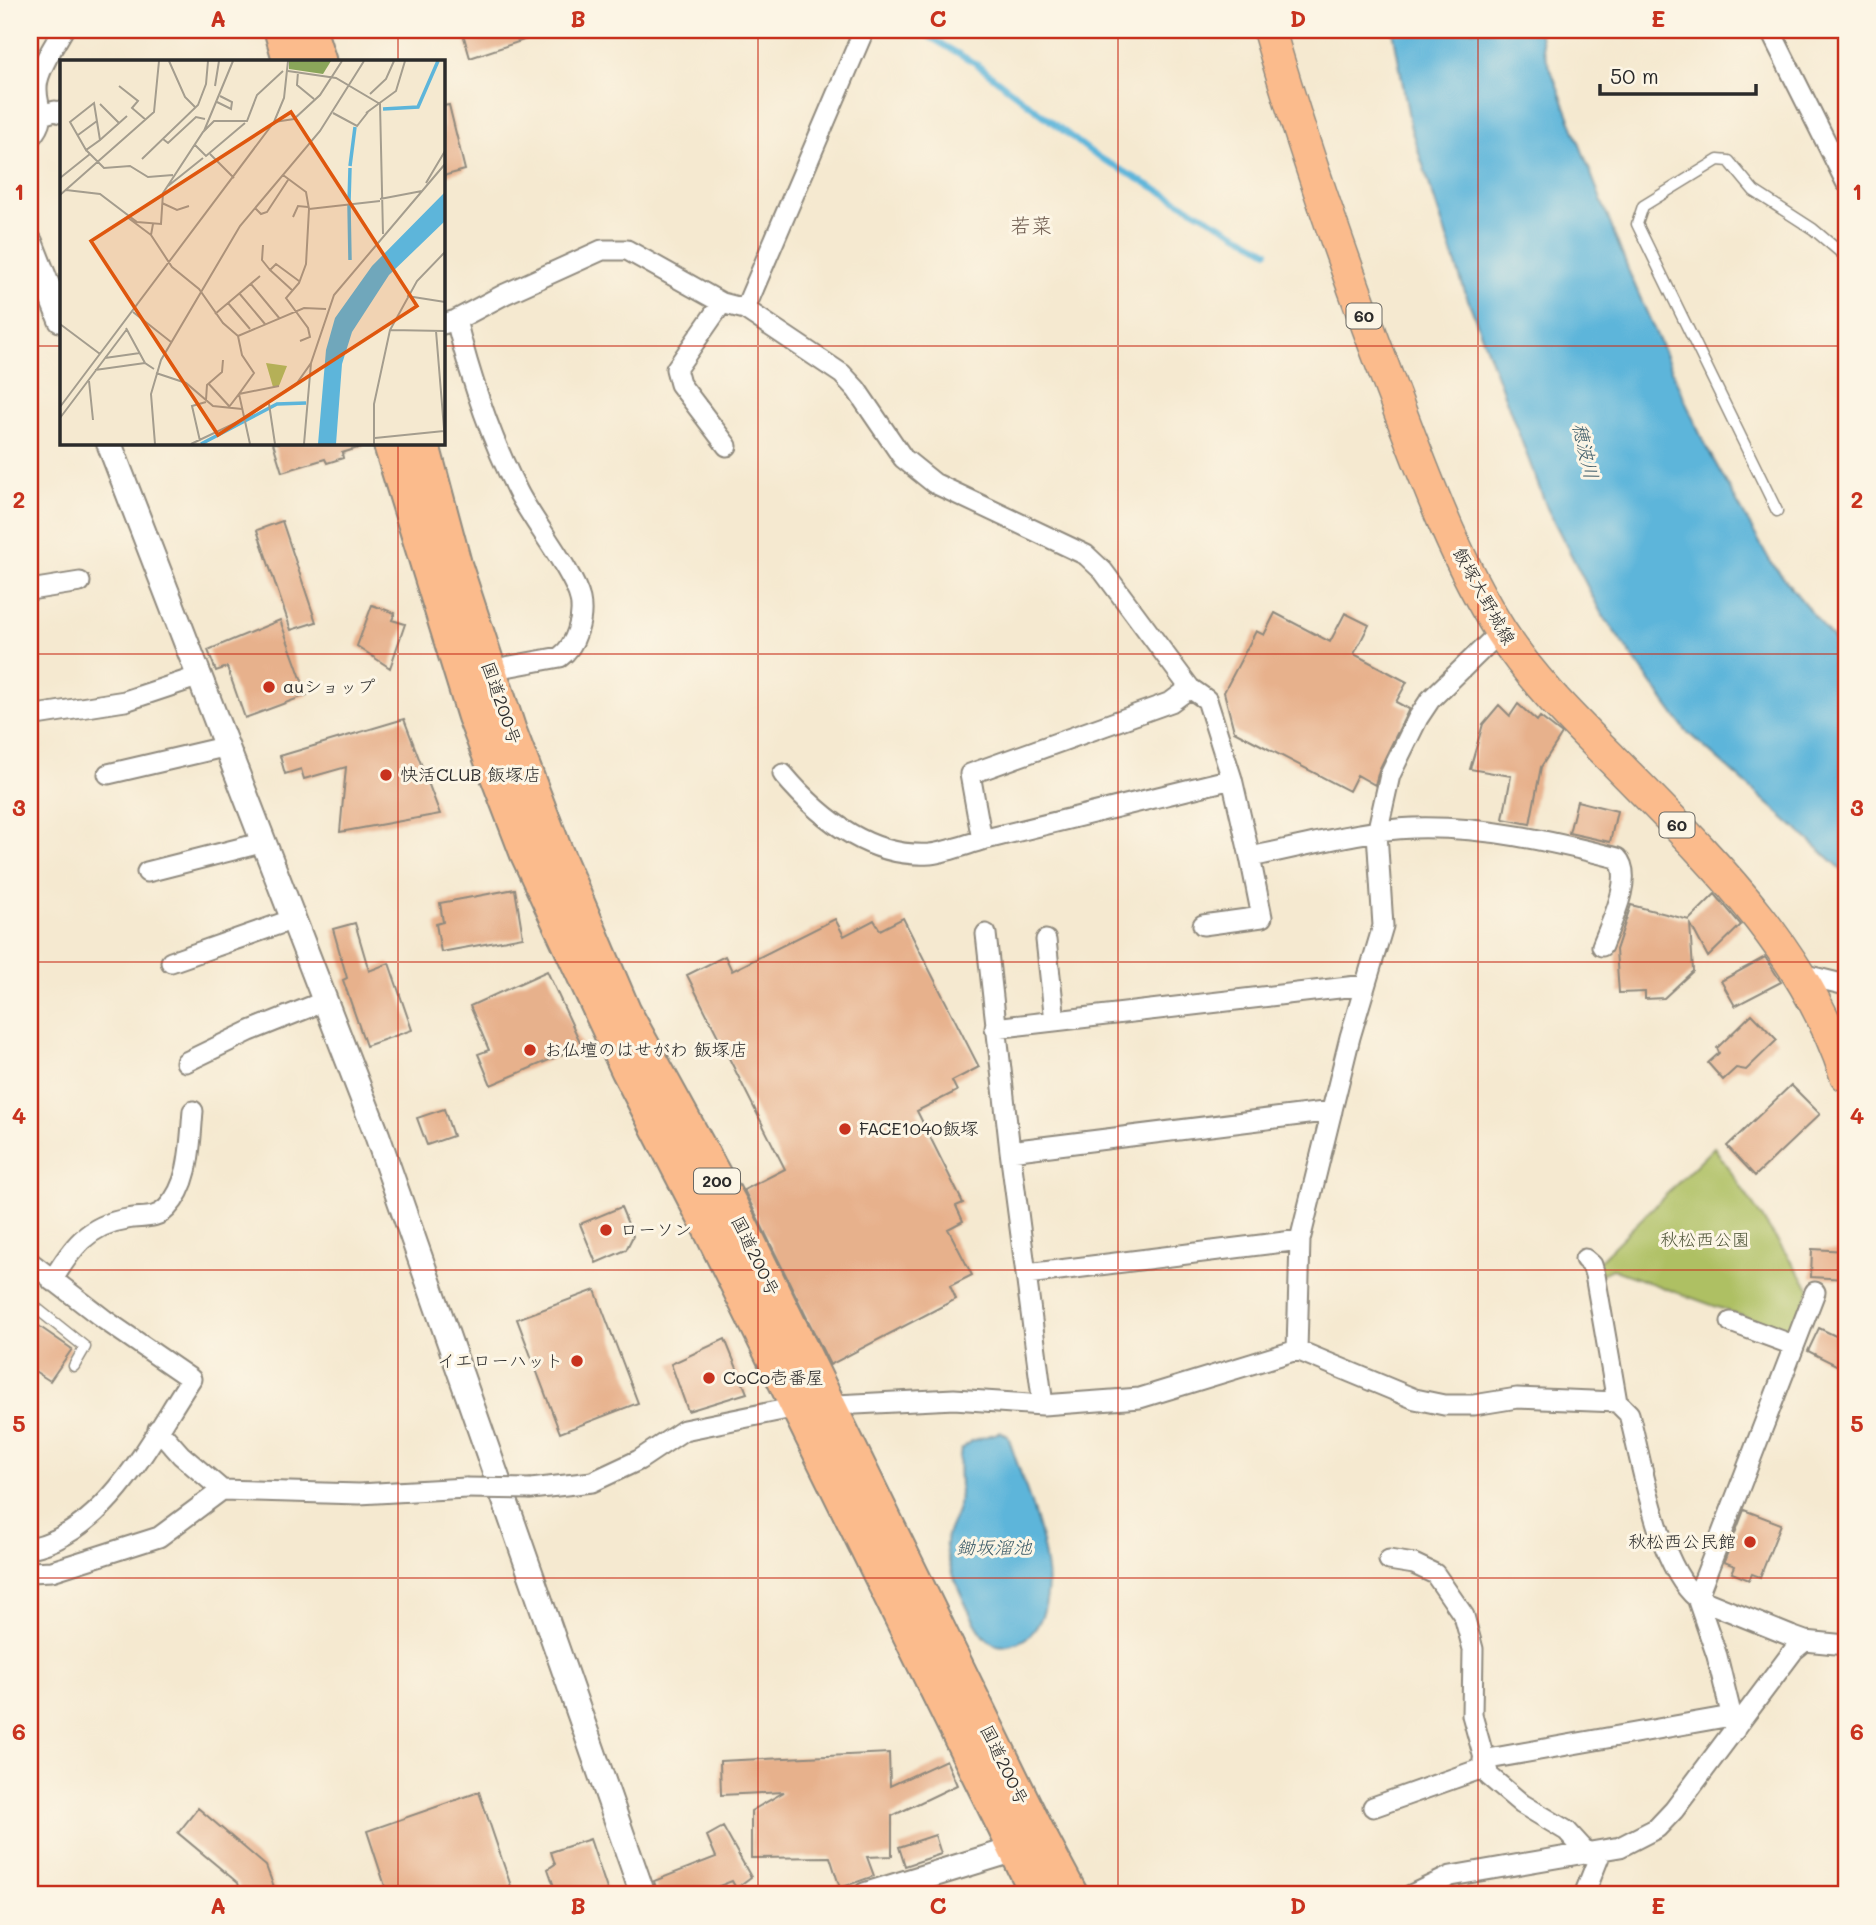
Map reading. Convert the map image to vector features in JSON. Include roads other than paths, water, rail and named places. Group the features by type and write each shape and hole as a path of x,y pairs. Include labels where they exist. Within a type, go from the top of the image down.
{"highway":[{"path":"281,30 290,60"},
{"path":"309,30 318,60"},
{"name":"国道200号","path":"390,444 474,715 527,853 628,1070 811,1405 1026,1842 1038,1895"},
{"name":"国道200号","path":"422,444 455,566 489,670 554,848 624,1012 731,1206 811,1405"},
{"name":"国道200号","path":"1026,1842 1071,1895"}],"main road":[{"name":"飯塚大野城線","path":"1269,30 1298,131 1329,220 1438,511 1501,631 1558,705 1711,859 1758,914 1801,974 1846,1075"}],"street":[{"path":"30,138 52,114 37,82 63,30"},
{"path":"745,309 864,30"},
{"path":"1770,30 1846,182"},
{"path":"30,242 60,317"},
{"path":"489,670 560,657 567,652 577,636 581,601 518,493 484,418 450,322 505,293 602,250 614,248 638,256 722,303 745,309 842,374 856,389 903,458 934,483 1086,555 1151,632 1190,688 1207,700 1232,779 1262,917 1203,925"},
{"path":"722,303 676,369 680,384 727,446"},
{"path":"109,444 377,1135 643,1895"},
{"path":"30,590 80,582"},
{"path":"1297,1350 1300,1240 1365,985 1383,926 1377,833 1390,775 1418,718 1430,700 1501,631"},
{"path":"30,716 125,701 201,676"},
{"path":"982,840 970,774 1171,702 1190,688"},
{"path":"108,774 228,746"},
{"path":"783,774 810,806 857,838 903,854 932,854 1232,779"},
{"path":"1250,857 1410,828 1464,829 1547,840 1618,858 1626,870 1602,946"},
{"path":"147,872 265,842"},
{"path":"170,962 294,919"},
{"path":"986,934 995,1028 1043,1405"},
{"path":"1046,940 1055,1021"},
{"path":"1801,974 1846,985"},
{"path":"995,1028 1365,985"},
{"path":"186,1062 250,1031 325,1001"},
{"path":"52,1281 72,1248 86,1233 127,1219 152,1217 167,1208 187,1170 193,1111"},
{"path":"1010,1151 1332,1111"},
{"path":"1027,1274 1300,1240"},
{"path":"1585,1259 1592,1265 1595,1275 1617,1402 1629,1414 1661,1539 1679,1579 1696,1598 1717,1656 1733,1723"},
{"path":"30,1548 70,1532 89,1519 111,1498 191,1379 31,1266"},
{"path":"1696,1598 1815,1292"},
{"path":"1731,1322 1793,1345"},
{"path":"30,1572 51,1571 159,1537 222,1490 359,1494 466,1488 531,1489 592,1482 639,1461 662,1442 684,1430 811,1405 917,1403 954,1399 1043,1405 1140,1398 1297,1350 1415,1399 1444,1405 1474,1405 1517,1398 1617,1402"},
{"path":"159,1429 181,1455 222,1490"},
{"path":"1390,1560 1414,1564 1435,1574 1464,1616 1473,1649 1472,1716 1484,1763 1499,1788 1567,1831 1595,1853"},
{"path":"1696,1598 1805,1641 1846,1645"},
{"path":"1411,1895 1451,1876 1595,1853 1637,1841 1657,1828 1733,1723 1794,1650 1805,1641"},
{"path":"1373,1807 1484,1763 1733,1723"},
{"path":"866,1895 1026,1842"},
{"path":"1584,1895 1595,1853"}],"lane":[{"path":"1777,511 1637,224 1643,206 1718,160 1729,162 1754,191 1813,229 1846,257"},
{"path":"30,1303 85,1347 74,1366"}],"water":[{"name":"穂波川","path":"1393,30 1539,30 1543,49 1629,272 1703,441 1770,561 1846,655 1846,873 1686,731 1601,613 1547,508 1464,289 1411,129"},
{"name":"鋤坂溜池","path":"1001,1432 1008,1436 1035,1515 1047,1575 1046,1600 1039,1623 1023,1640 1002,1646 985,1637 970,1614 946,1548 949,1530 959,1503 961,1450 971,1441"}],"waterway":[{"path":"917,30 975,63 1095,155 1268,251"}],"place":[{"name":"auショップ","path":"269,687"},
{"name":"快活CLUB 飯塚店","path":"386,775"},
{"name":"お仏壇のはせがわ 飯塚店","path":"530,1050"},
{"name":"FACE1040飯塚","path":"845,1129"},
{"name":"ローソン","path":"606,1230"},
{"name":"イエローハット","path":"577,1361"},
{"name":"CoCo壱番屋","path":"709,1378"},
{"name":"秋松西公民館","path":"1750,1542"}],"district":[{"name":"若菜","path":"1031,226"}],"park label":[{"name":"秋松西公園","path":"1705,1240"}]}
